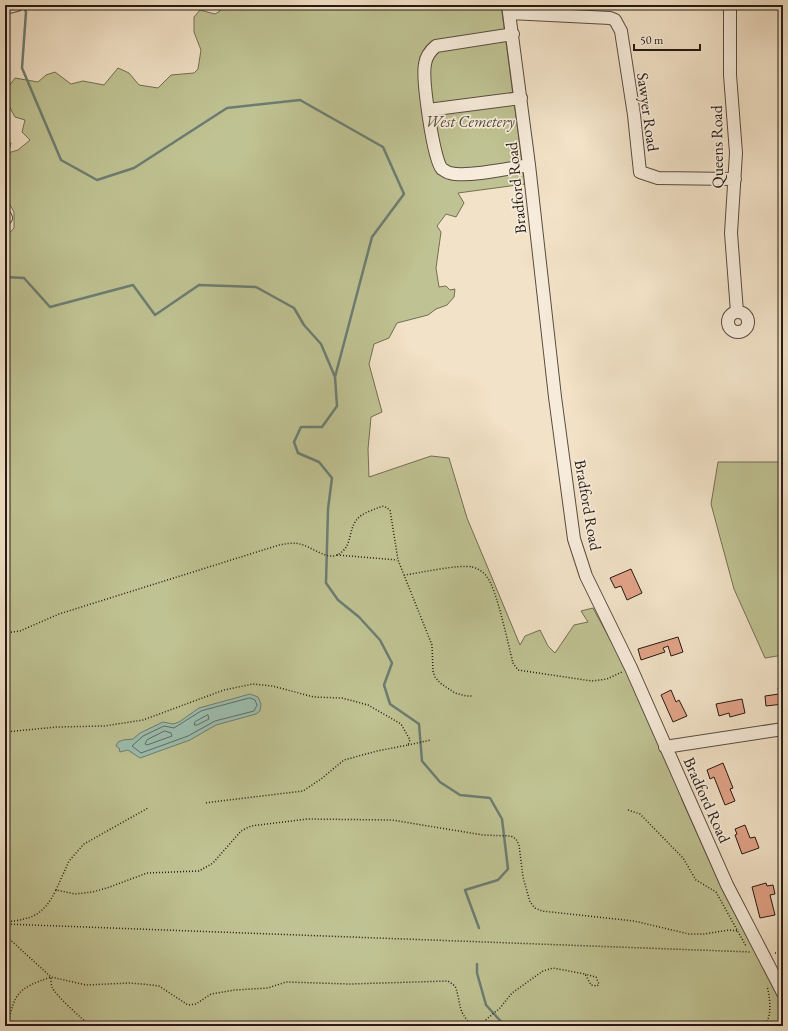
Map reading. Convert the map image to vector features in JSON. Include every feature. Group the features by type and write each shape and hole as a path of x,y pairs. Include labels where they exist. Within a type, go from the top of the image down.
{"street":[{"name":"Queens Road","path":"730,5 729,56 736,152 731,233 737,312"},
{"name":"Sawyer Road","path":"509,9 610,18 615,20 621,31 634,115 640,172 658,178 735,179"},
{"name":"Bradford Road","path":"509,9 529,165 556,404 574,539 586,576 631,668 727,885 755,954 783,993"},
{"path":"513,34 436,46 428,53 425,64 428,110 437,156 442,168 450,173 471,173 529,165"},
{"path":"428,110 521,98"},
{"path":"665,746 783,729"}],"path":[{"path":"337,555 346,548 350,541 354,522 359,516 384,506 390,510 398,560 432,645 433,671 435,677 440,683 455,693 472,696"},
{"path":"5,633 20,631 59,614 270,547 291,543 302,544 331,556 337,555 398,560"},
{"path":"404,575 462,566 480,570 487,577 494,592 513,662 518,670 592,681 607,679 631,668"},
{"path":"5,732 57,727 104,726 143,720 224,690 253,684 272,686 314,697 342,698 368,705 400,724 410,740 408,745"},
{"path":"204,803 303,790 321,780 344,760 377,750 431,740"},
{"path":"5,923 32,918 37,914 50,903 69,861 84,844 148,808"},
{"path":"628,810 640,814 683,858 696,880 716,892 737,931 755,954"},
{"path":"56,890 75,894 92,892 147,874 198,870 213,863 241,831 251,826 307,820 392,820 496,836 511,836 516,839 519,845 523,877 530,902 535,908 542,911 634,921 668,930 694,934 729,930 737,931"},
{"path":"5,923 755,954"},
{"path":"5,935 51,977 86,985 129,983 159,986 188,1005 196,1004 211,994 235,990 268,988 286,982 350,984 448,981 455,986 463,1017 472,1025"},
{"path":"463,1026 482,1023 487,1020 500,1008 512,993 543,972 553,968 585,974 596,978 599,984 597,986 591,985 585,974"},
{"path":"8,1026 12,1003 18,994 30,984 51,977"},
{"path":"51,977 51,986 55,991 91,1026"},
{"path":"765,1025 770,1004 766,984"}],"green space":[{"name":"West Cemetery","path":"216,5 501,5 525,184 458,193 464,203 456,217 446,214 437,226 441,232 436,268 439,287 446,286 450,290 455,289 454,297 447,305 436,309 428,315 397,323 389,338 374,344 369,364 382,412 371,417 368,449 369,477 431,456 449,458 467,518 520,645 525,636 540,630 548,646 555,653 574,625 588,622 581,611 593,608 631,678 675,775 682,800 720,885 767,975 783,999 783,1026 5,1026 5,238 14,228 14,212 5,196 5,145 11,143 8,153 18,150 30,140 22,132 25,120 15,117 9,106 5,104 5,86 9,86 15,78 38,82 46,75 55,72 71,84 83,81 104,85 118,68 129,73 139,85 158,88 171,75 194,73 198,69 201,50 194,32 194,17 200,10 215,14 220,11"},
{"path":"718,462 783,462 783,655 765,658 734,589 711,504"}],"water":[{"path":"250,694 258,697 261,704 260,711 256,714 216,725 190,740 140,758 128,750 120,752 119,748 116,746 118,742 133,739 140,733 163,722 173,724 179,722 199,708"}],"building":[{"path":"631,569 642,593 627,600 621,586 615,588 610,578"},
{"path":"678,637 683,652 671,656 668,646 663,648 665,652 641,660 638,649"},
{"path":"783,687 783,704 766,706 765,696 779,694 778,688"},
{"path":"671,690 676,702 679,700 687,716 673,722 661,695"},
{"path":"742,699 745,713 730,717 729,713 719,716 716,704"},
{"path":"723,763 733,788 730,789 735,801 725,805 714,777 710,779 707,770"},
{"path":"745,825 750,838 755,837 759,848 742,854 735,835 737,834 735,829"},
{"path":"766,883 767,886 773,885 775,894 770,895 775,915 760,918 752,887"}],"waterway":[{"path":"23,5 26,12 22,68 61,160 97,180 134,168 227,108 300,100 383,147 404,194 372,237 335,377"},
{"path":"5,277 24,278 50,307 133,285 155,315 199,285 256,287 294,308 304,325 321,344 335,377 337,406 322,427 301,427 294,442 298,453 319,462 332,478 328,509 326,583 338,600 359,617 380,640 392,663 384,685 390,704 419,724 422,761 440,782 460,795 490,798 502,819 508,869 498,880 465,890 479,928"},
{"path":"477,964 477,973 486,1005 505,1026"}]}
